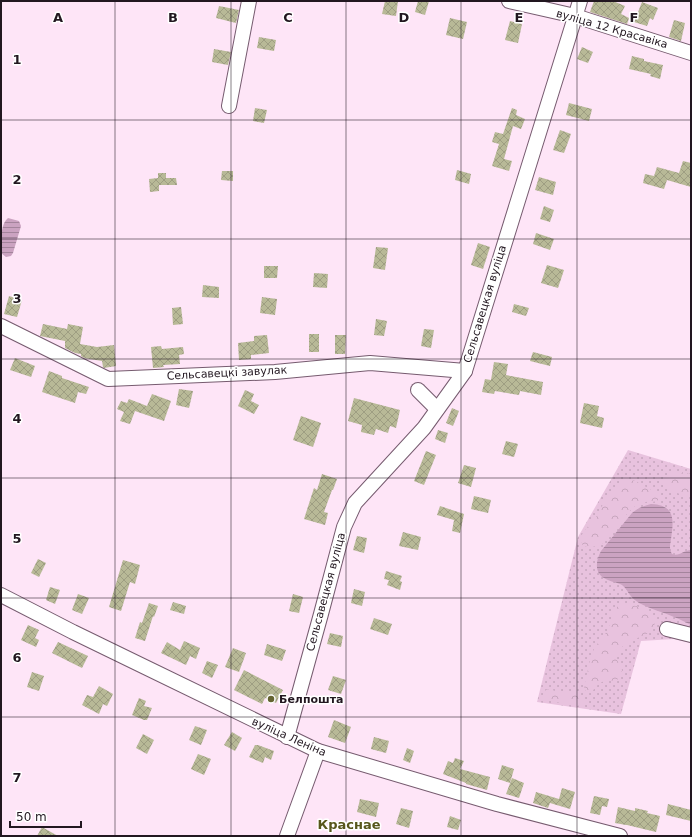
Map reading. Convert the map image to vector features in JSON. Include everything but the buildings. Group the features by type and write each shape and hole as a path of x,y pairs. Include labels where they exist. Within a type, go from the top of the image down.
{"street":[{"path":"229,106 249,1"},
{"name":"вуліца 12 Красавіка","path":"509,1 574,16 691,53"},
{"name":"Сельсавецкая вуліца","path":"287,737 344,527 355,503 424,428 465,371 574,16 580,1"},
{"name":"Сельсавецкі завулак","path":"1,326 108,379 275,372 370,363 465,371"},
{"path":"418,390 437,409"},
{"name":"вуліца Леніна","path":"1,594 73,632 318,752 497,804 620,836"},
{"path":"666,629 691,635"},
{"path":"288,836 318,752"}],"green space":[{"path":"628,450 691,469 691,643 674,639 641,641 621,714 537,702 578,537"},
{"path":"676,471 691,474 691,495 685,495 672,491 665,483 665,479"},
{"path":"629,480 637,482 658,492 661,494 659,499 657,501 646,502 635,506 602,544 592,547 583,545 581,538 583,533 594,520 612,490 622,482"},
{"path":"624,603 639,607 649,612 655,619 654,626 648,633 624,645 618,652 617,659 622,670 619,679 600,683 592,692 586,692 584,687 591,656 595,647 608,630 614,610 620,604"},
{"path":"549,689 558,692 578,693 584,697 585,702 577,706 545,700 543,698 543,694"}],"shaded area":[{"path":"8,218 19,221 21,226 13,253 11,256 6,257 1,253 1,240 2,229"},
{"path":"651,504 665,507 671,514 673,525 670,550 672,554 677,555 691,550 691,625 639,603 622,585 604,578 597,569 597,562 601,551 632,513 641,507"}],"place":[{"name":"Белпошта","path":"271,699"}],"district":[{"name":"Краснае","path":"349,824"}]}
